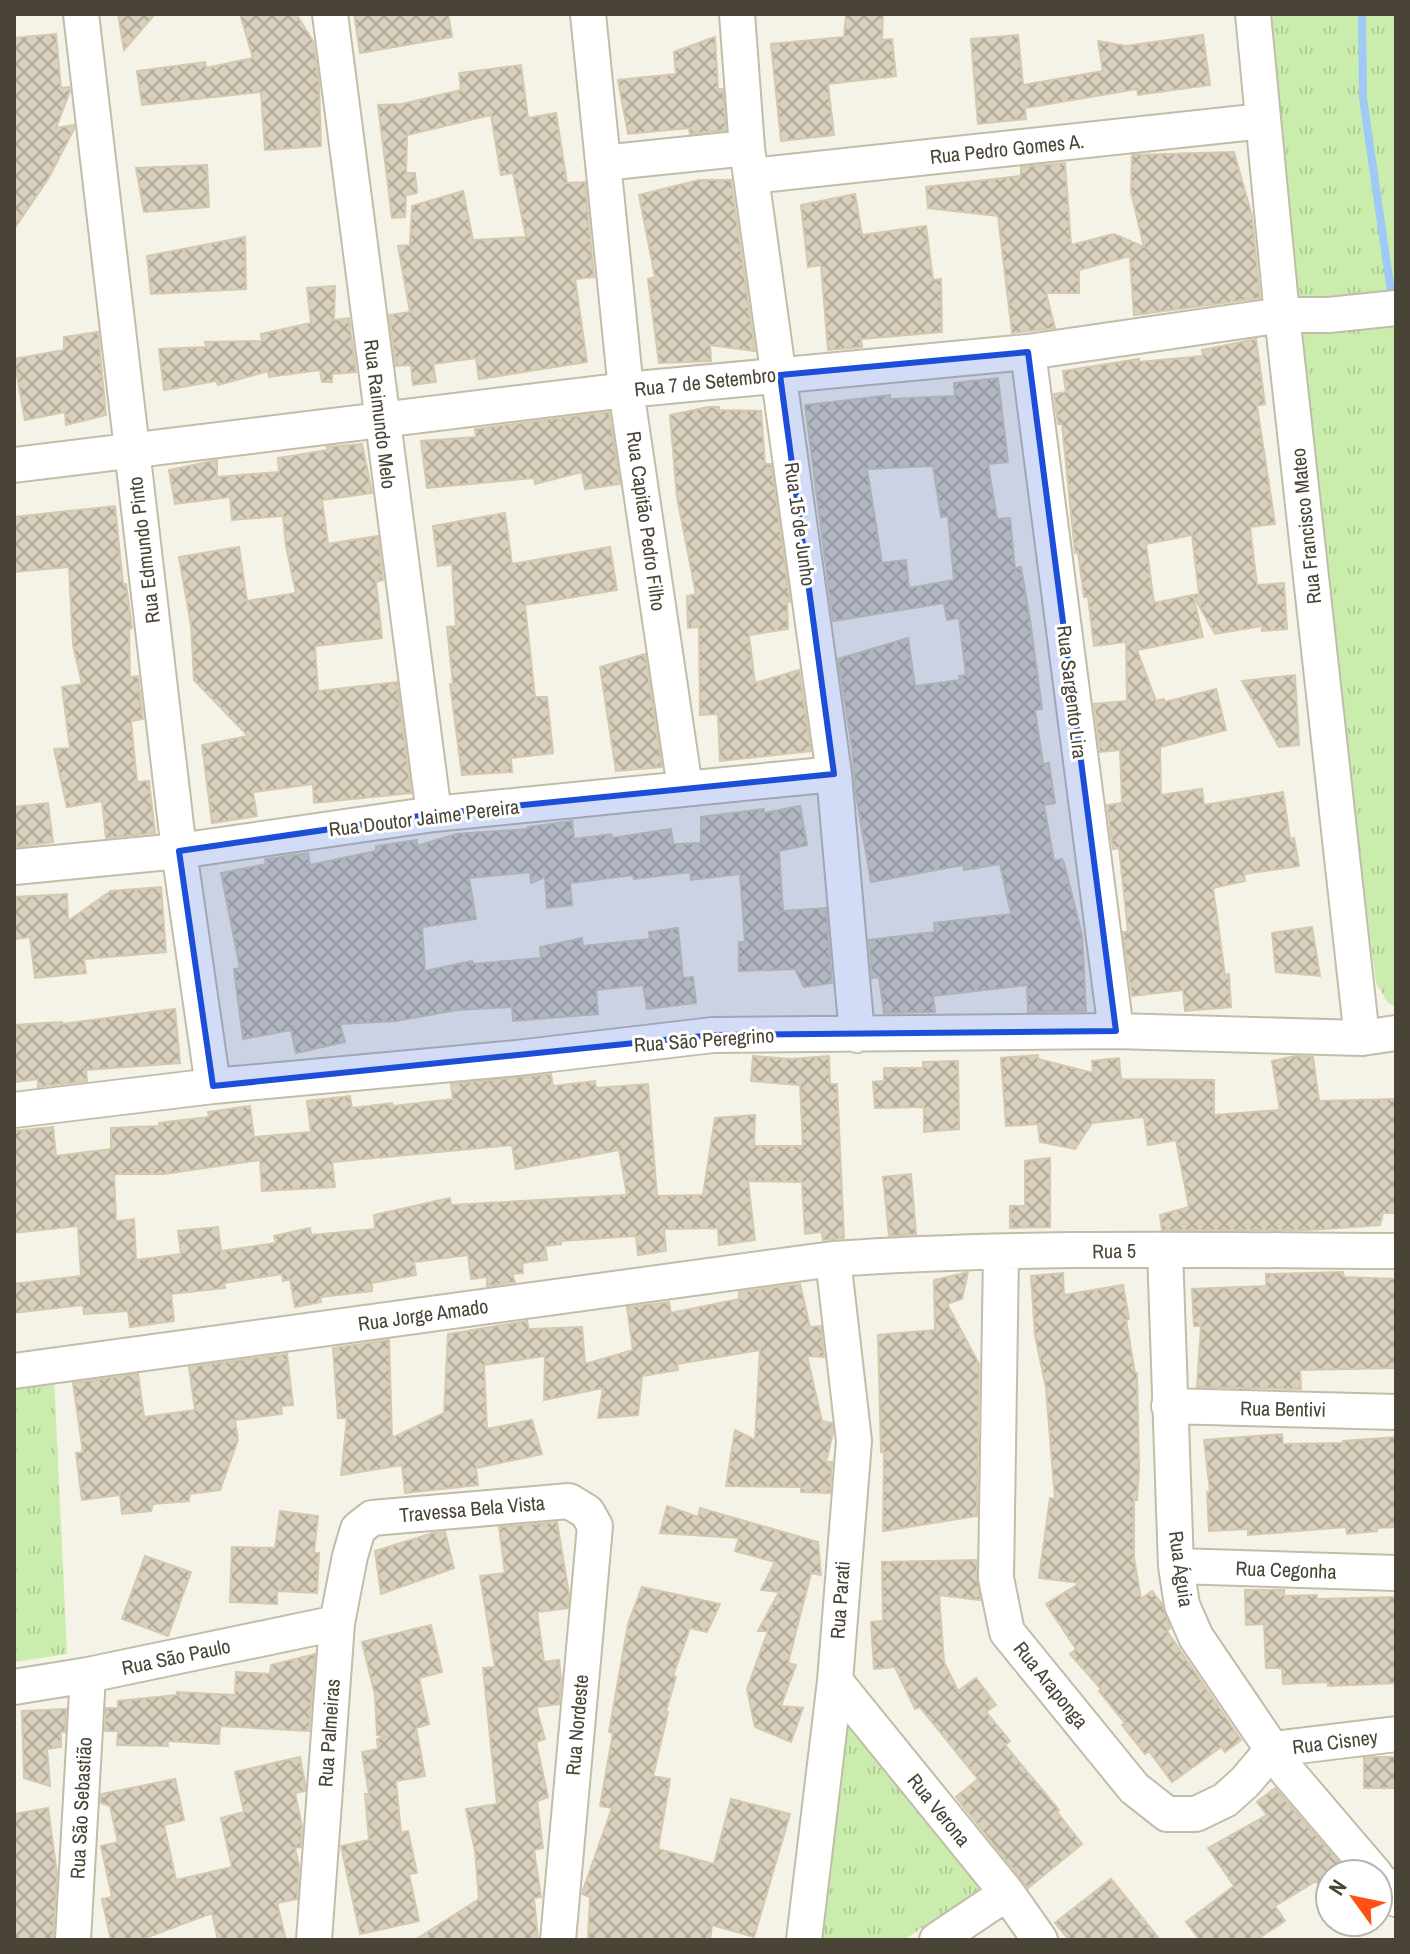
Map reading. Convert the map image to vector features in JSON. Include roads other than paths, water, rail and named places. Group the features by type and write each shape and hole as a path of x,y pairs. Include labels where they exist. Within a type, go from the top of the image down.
{"street":[{"name":"Rua Edmundo Pinto","path":"81,14 179,851 213,1086"},
{"name":"Rua Raimundo Melo","path":"330,14 434,814"},
{"name":"Rua Capitão Pedro Filho","path":"588,14 626,390 685,788"},
{"name":"Rua 15 de Junho","path":"737,14 749,162 834,774 857,1035"},
{"name":"Rua Francisco Mateo","path":"1253,14 1282,315 1362,1038"},
{"name":"Rua Pedro Gomes A.","path":"603,163 749,162 1263,121"},
{"name":"Rua 7 de Setembro","path":"14,465 626,390 1028,352 1282,315 1329,315 1396,308"},
{"name":"Rua Sargento Lira","path":"1028,352 1116,1031"},
{"name":"Rua Doutor Jaime Pereira","path":"14,867 179,851 434,814 834,774"},
{"name":"Rua São Peregrino","path":"14,1110 213,1086 517,1058 713,1035 1116,1031 1362,1038 1396,1033"},
{"name":"Rua 5","path":"833,1259 903,1254 1165,1250 1396,1251"},
{"name":"Rua Águia","path":"1165,1250 1176,1566 1182,1605 1196,1637 1287,1771 1361,1858"},
{"name":"Rua Araponga","path":"1001,1253 996,1578 1007,1632 1134,1788 1167,1814 1196,1814 1225,1800 1273,1749"},
{"name":"Rua Jorge Amado","path":"14,1371 833,1259"},
{"name":"Rua Parati","path":"804,1940 835,1681 854,1441 833,1259"},
{"name":"Rua Bentivi","path":"1169,1406 1396,1412"},
{"name":"Travessa Bela Vista","path":"358,1529 372,1518 569,1501 587,1512"},
{"name":"Rua Nordeste","path":"558,1940 595,1526 587,1512"},
{"name":"Rua Palmeiras","path":"314,1940 337,1623 358,1529"},
{"name":"Rua Cegonha","path":"1176,1566 1396,1573"},
{"name":"Rua São Paulo","path":"14,1687 88,1675 337,1623"},
{"name":"Rua São Sebastião","path":"73,1940 88,1675"},
{"name":"Rua Verona","path":"835,1681 1007,1893 1040,1940"},
{"name":"Rua Cisney","path":"1273,1749 1396,1734"},
{"path":"937,1940 1007,1893"}],"waterway":[{"path":"1362,14 1363,98 1392,299"}]}
